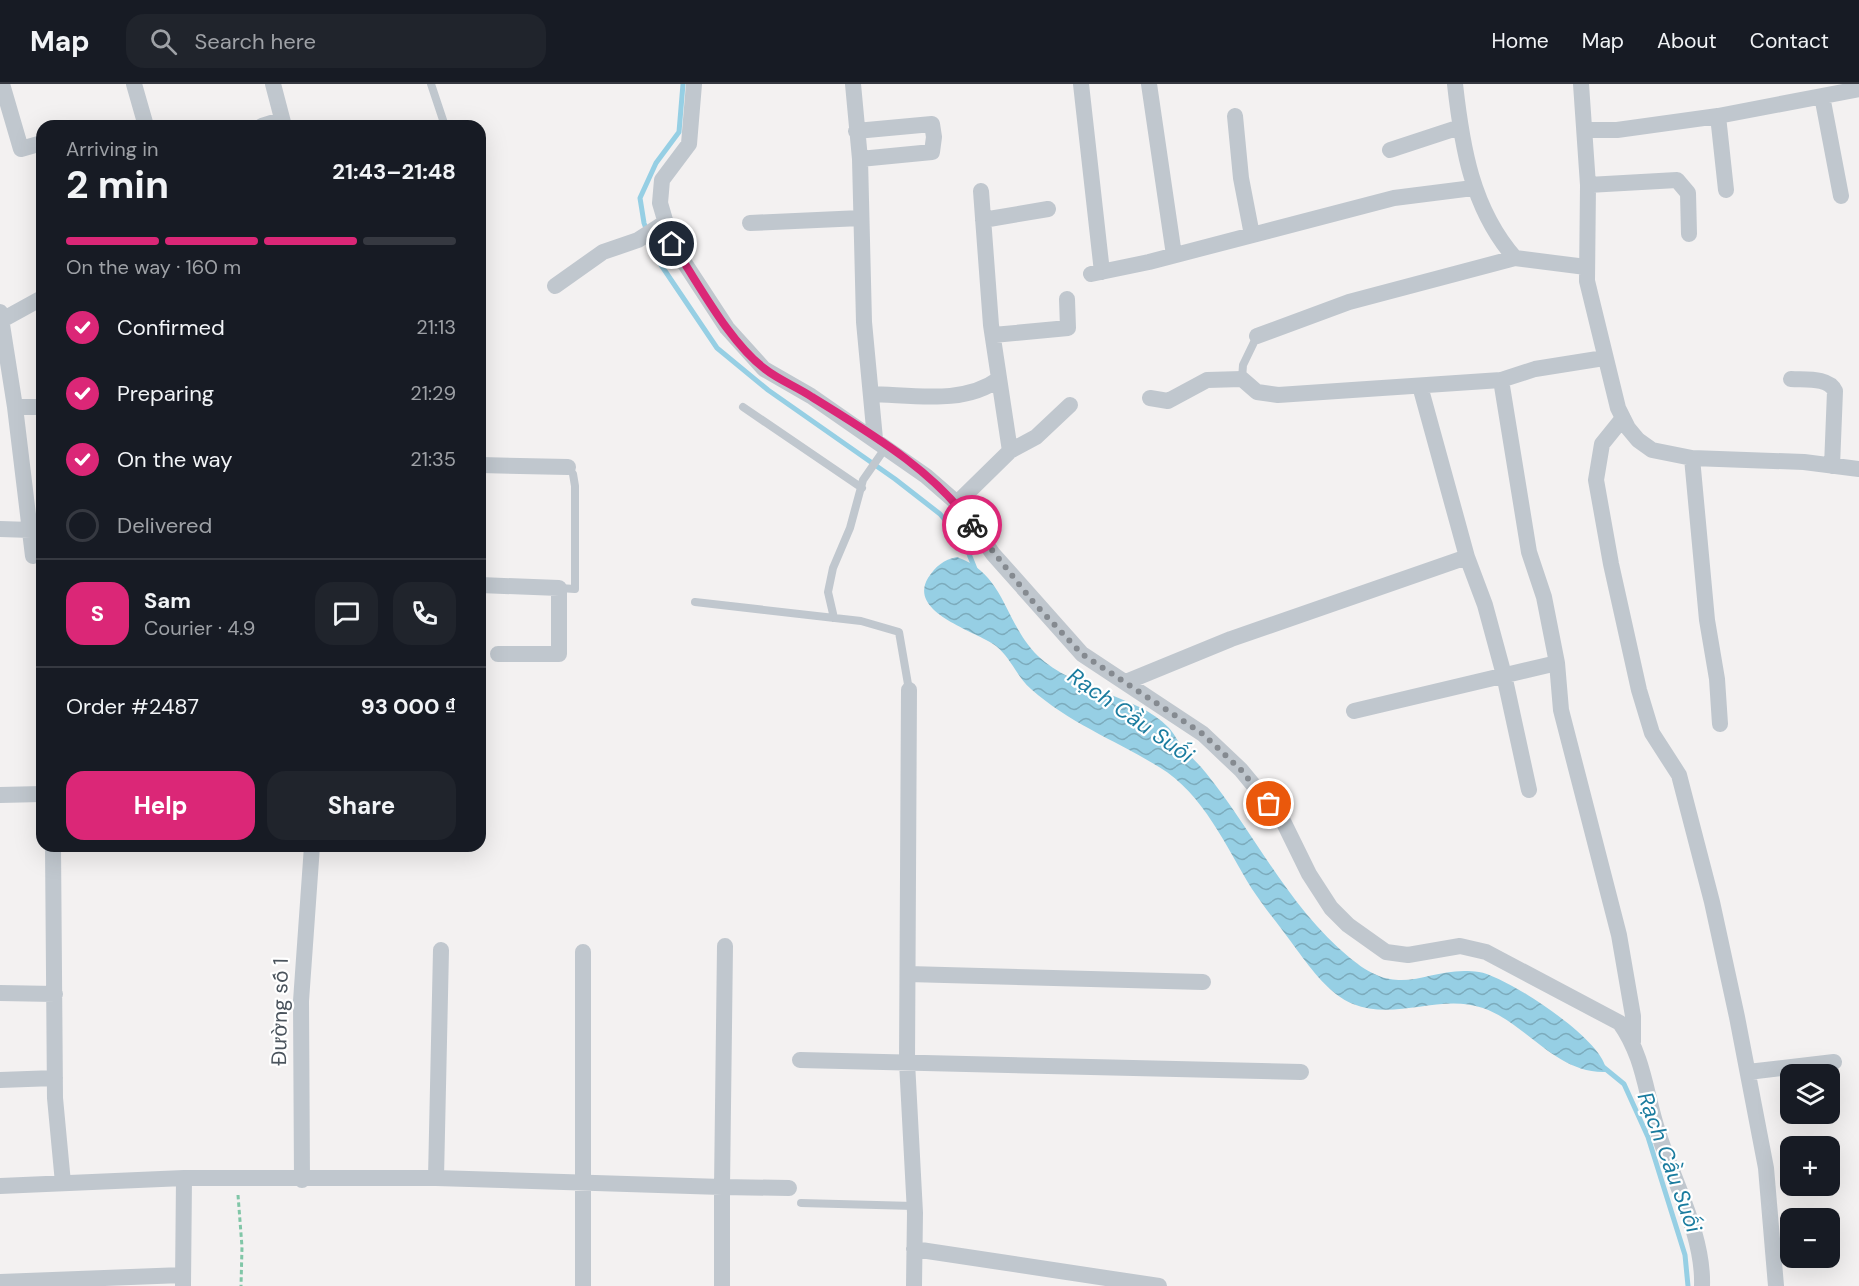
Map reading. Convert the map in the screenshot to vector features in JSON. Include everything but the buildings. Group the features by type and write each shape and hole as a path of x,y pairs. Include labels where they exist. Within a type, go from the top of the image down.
{"street":[{"path":"2,84 21,149 36,144"},
{"path":"134,84 144,120"},
{"path":"273,84 282,120"},
{"path":"694,84 689,144 662,180 661,226 727,328 764,369 880,448 926,476 957,503 993,554 1082,654 1203,734 1241,770 1283,821 1310,874 1331,908 1368,941 1386,952 1408,955 1460,946 1486,952 1620,1023 1633,1042 1649,1092 1655,1123 1697,1248 1703,1273 1702,1286"},
{"path":"853,84 855,131 860,159 864,322 871,394 880,448"},
{"path":"1081,84 1097,273 1395,198 1473,189"},
{"path":"1149,84 1174,255"},
{"path":"1455,84 1460,127 1473,189 1499,240 1515,258"},
{"path":"1581,84 1586,130 1588,185 1586,267 1604,358 1623,418 1638,440 1652,450 1692,458 1859,469"},
{"path":"1586,130 1617,130 1718,116 1859,89"},
{"path":"1822,96 1841,196"},
{"path":"1236,116 1241,178 1252,235"},
{"path":"1718,116 1726,190"},
{"path":"855,131 932,124 934,136 932,152 860,159"},
{"path":"1390,150 1460,127"},
{"path":"1588,185 1677,180 1688,193 1689,234"},
{"path":"981,191 993,335 1010,451"},
{"path":"983,220 1047,209"},
{"path":"750,223 861,218"},
{"path":"555,286 603,252 638,240 661,226"},
{"path":"1257,336 1349,302 1515,258 1586,267"},
{"path":"993,335 1068,328 1067,299"},
{"path":"33,556 15,407 1,316 36,301"},
{"path":"1150,398 1168,401 1206,380 1242,380 1257,392 1278,394 1501,380 1535,369 1604,358"},
{"path":"871,394 961,395 977,392 999,379"},
{"path":"1791,379 1827,382 1835,390 1832,466"},
{"path":"1501,380 1529,552 1544,597 1557,663 1561,710 1619,935 1633,1016 1633,1042"},
{"path":"1420,386 1467,557 1485,605 1504,675 1529,790"},
{"path":"957,503 1010,451 1036,437 1070,405"},
{"path":"15,407 36,407"},
{"path":"1623,418 1602,444 1596,480 1611,564 1639,690 1652,733 1679,775 1712,902 1766,1168 1776,1286"},
{"path":"1692,458 1707,620 1717,680 1720,724"},
{"path":"486,465 568,467"},
{"path":"0,529 31,531"},
{"path":"1125,682 1231,639 1467,557"},
{"path":"486,585 559,588 559,654 498,654"},
{"path":"1354,711 1557,663"},
{"path":"909,690 907,1062 914,1206 914,1286"},
{"path":"0,795 36,794"},
{"path":"54,852 56,1078 63,1184"},
{"name":"Đường số 1","path":"302,1179 301,1001 312,852"},
{"path":"722,1286 724,946"},
{"path":"436,1178 441,950"},
{"path":"583,952 584,1286"},
{"path":"908,974 1203,982"},
{"path":"0,993 55,994"},
{"path":"800,1060 1301,1072"},
{"path":"1748,1072 1834,1062"},
{"path":"0,1080 56,1078"},
{"path":"0,1186 184,1178 436,1178 789,1188"},
{"path":"0,1282 183,1281 184,1178"},
{"path":"914,1250 1159,1286"}],"lane":[{"path":"431,84 443,120"},
{"path":"1242,380 1243,365 1257,336"},
{"path":"743,407 863,484"},
{"path":"834,618 829,584 850,528 863,484 880,448"},
{"path":"559,588 574,589 575,486 573,474 568,467"},
{"path":"695,602 861,621 899,632 909,690"},
{"path":"801,1203 914,1206"}],"path":[{"path":"237,1179 242,1247 241,1286"}],"water":[{"path":"957,557 973,565 985,575 1003,600 1026,642 1052,668 1156,716 1168,727 1181,746 1224,796 1309,917 1350,958 1369,971 1385,978 1415,979 1460,971 1479,972 1492,976 1532,997 1574,1028 1591,1044 1602,1059 1606,1072 1588,1070 1556,1057 1499,1015 1483,1008 1451,1003 1385,1010 1353,1004 1336,994 1315,973 1263,904 1213,822 1175,778 1061,712 1026,684 996,646 947,620 935,611 927,601 924,590 928,578 940,564"}],"waterway":[{"name":"Rạch Cầu Suối","path":"683,84 679,132 656,163 640,198 644,223 657,259 717,348 768,390 895,479 940,514 965,544 975,569"},
{"name":"Rạch Cầu Suối","path":"1602,1066 1624,1084 1648,1137 1685,1255 1688,1286"}],"way so far":[{"path":"972,525 1034,603 1082,654 1203,734 1241,770 1269,804"}],"route":[{"path":"672,244 727,328 764,369 811,396 926,476 957,503 972,525"}]}
